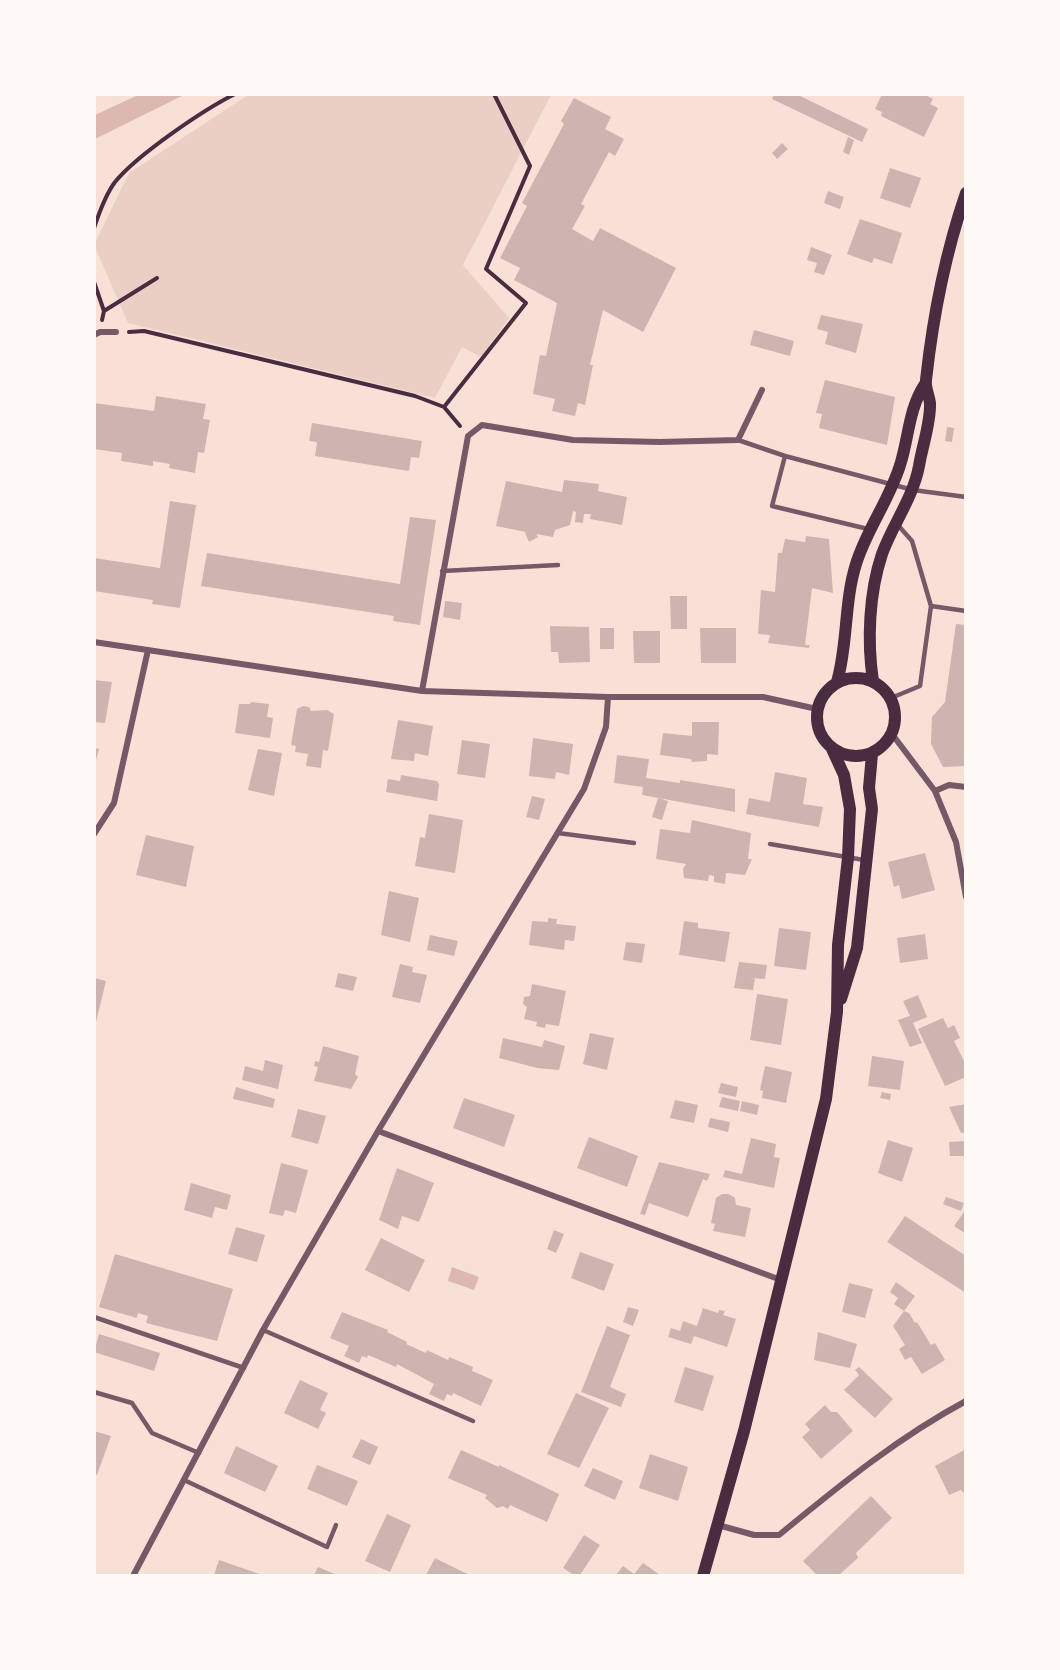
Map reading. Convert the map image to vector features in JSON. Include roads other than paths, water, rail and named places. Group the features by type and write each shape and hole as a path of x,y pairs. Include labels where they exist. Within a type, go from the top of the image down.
{"main road":[{"path":"873,681 869,652 874,599 882,556 913,490 930,404 925,384 938,297 950,239 966,193"},
{"path":"837,682 855,566 868,530 894,483 901,462 913,401 925,384"},
{"path":"703,1575 718,1525 826,1099 837,1012 838,945 848,858 850,809 844,775 832,749 819,731 817,709 821,698 837,682 849,678 873,681 891,698 895,716 892,734 880,749 872,754 851,756 832,749"},
{"path":"837,1012 857,948 872,809 869,788 872,754"}],"street":[{"path":"97,334 116,332"},
{"path":"422,691 468,436 482,425 573,440 660,442 738,440 762,390"},
{"path":"94,642 422,691 608,697 763,697 817,709"},
{"path":"94,834 114,803 148,650"},
{"path":"133,1575 263,1330 378,1131 584,789 606,727 608,697"},
{"path":"892,734 935,791 956,842 966,897"},
{"path":"935,791 949,785 966,787"},
{"path":"378,1131 781,1280"},
{"path":"718,1525 754,1535 779,1535 872,1459 933,1418 966,1401"}],"lane":[{"path":"738,440 785,456 894,483 913,490 966,497"},
{"path":"785,456 772,506 868,530"},
{"path":"891,698 920,686 931,606 912,541 896,522"},
{"path":"442,572 558,565"},
{"path":"931,606 966,611"},
{"path":"558,833 634,843"},
{"path":"770,844 867,860"},
{"path":"94,1317 244,1368"},
{"path":"263,1330 473,1421"},
{"path":"94,1392 132,1403 152,1433 199,1453"},
{"path":"184,1480 327,1547 336,1525"}]}
